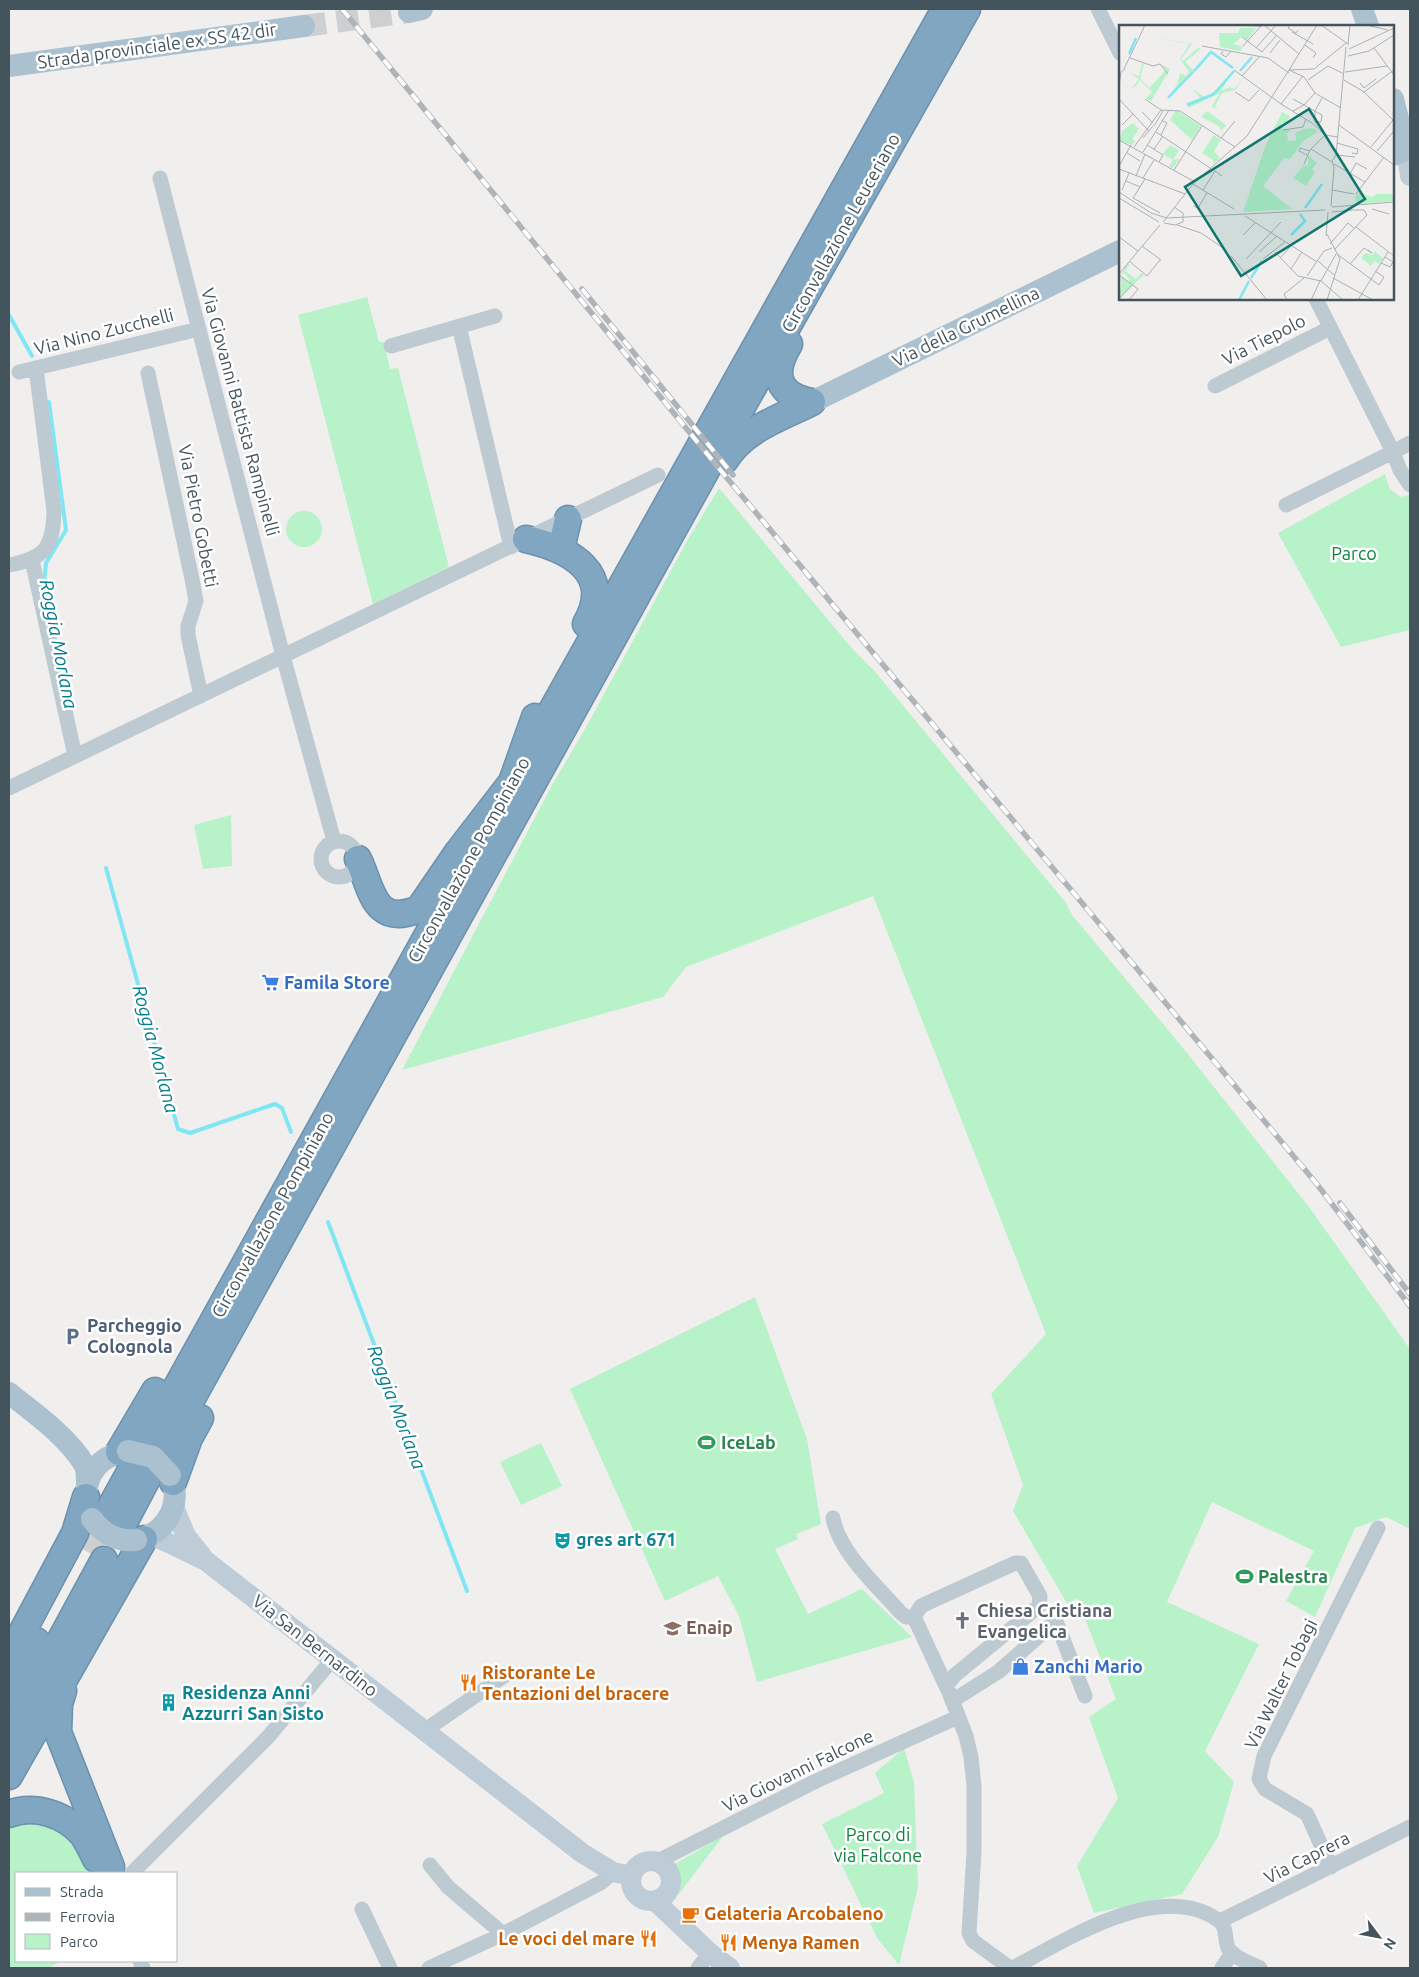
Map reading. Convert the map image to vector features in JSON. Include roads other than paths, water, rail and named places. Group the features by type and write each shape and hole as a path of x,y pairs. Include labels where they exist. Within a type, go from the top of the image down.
{"highway":[{"name":"Circonvallazione Leuceriano","path":"708,448 814,282 950,9"},
{"name":"Circonvallazione Leuceriano","path":"708,448 950,9"},
{"path":"812,402 789,395 782,385 779,370 786,348 812,304 814,282"},
{"path":"622,622 652,592 731,450 749,433 812,402"},
{"name":"Circonvallazione Pompiniano","path":"145,1459 403,1018 622,622 708,448"},
{"name":"Circonvallazione Pompiniano","path":"115,1520 145,1459 410,966 512,782 708,448"},
{"path":"561,549 568,519"},
{"path":"358,859 370,893 376,903 392,913 410,913 419,910 458,852 512,782 537,712 591,616 596,602 596,591 588,571 561,549 518,543"},
{"path":"145,1459 189,1438 370,1109 384,1075 403,1018"},
{"path":"113,1871 58,1732 59,1704 79,1662 89,1635 115,1520"},
{"path":"9,1657 75,1533 115,1520"},
{"path":"9,1691 95,1556 9,1735"},
{"path":"9,1776 89,1635"},
{"path":"9,1814 21,1810 36,1809 62,1819 82,1835 113,1871"}],"main road":[{"path":"1362,9 1368,25"},
{"name":"Strada provinciale ex SS 42 dir","path":"9,66 304,26"},
{"path":"1394,108 1410,176"},
{"name":"Via della Grumellina","path":"812,402 1119,251"},
{"path":"9,1393 58,1434 85,1465 115,1520"},
{"path":"58,1434 84,1449 145,1459"},
{"path":"115,1520 94,1470 145,1459"},
{"name":"Via San Bernardino","path":"145,1459 175,1490 174,1507 186,1536 206,1561"},
{"path":"115,1520 164,1526 174,1507"},
{"name":"Via San Bernardino","path":"115,1520 206,1561 255,1598 331,1661 582,1853 622,1874"},
{"path":"656,1862 668,1869 672,1882 667,1894 655,1901 645,1901 637,1895 622,1874 641,1864 656,1862"},
{"path":"655,1901 710,1953 730,1968"}],"street":[{"path":"1098,9 1119,51"},
{"name":"Via Giovanni Battista Rampinelli","path":"160,178 283,656 334,841"},
{"name":"Via Tiepolo","path":"1316,300 1393,452 1400,470 1410,485"},
{"path":"391,346 494,316"},
{"path":"458,326 518,543"},
{"name":"Via Tiepolo","path":"1215,386 1330,328"},
{"name":"Via Nino Zucchelli","path":"19,372 198,329"},
{"path":"9,565 32,560 42,552 53,534 54,511 36,368"},
{"name":"Via Pietro Gobetti","path":"148,373 196,602 188,626 188,635 201,696"},
{"path":"1286,505 1410,443"},
{"path":"9,788 658,475"},
{"path":"32,560 76,756"},
{"path":"340,840 352,845 358,859 354,871 349,875 338,878 327,874 321,864 321,854 324,848 334,841 340,840"},
{"path":"834,1518 838,1535 846,1548 900,1612 906,1617 914,1617"},
{"name":"Via Walter Tobagi","path":"1331,1867 1307,1814 1265,1789 1259,1779 1264,1756 1378,1528"},
{"path":"914,1617 921,1606 1015,1563 1022,1565 1040,1596 1039,1606 955,1675 946,1686"},
{"path":"914,1617 946,1686 971,1756 974,1786 974,1852 969,1933 973,1941 1012,1968 1089,1928 1129,1912 1179,1907 1195,1910 1220,1921 1225,1927 1227,1943 1232,1953 1260,1968"},
{"path":"952,1701 998,1672 1056,1621 1085,1696"},
{"path":"113,1871 257,1749 331,1661"},
{"path":"424,1732 507,1674"},
{"name":"Via Giovanni Falcone","path":"656,1862 816,1781 958,1717"},
{"name":"Via Caprera","path":"1220,1921 1410,1828"},
{"path":"430,1865 448,1887 503,1934"},
{"path":"429,1968 503,1934 602,1882 622,1874"},
{"path":"362,1909 390,1968"},
{"path":"698,1968 710,1953"},
{"path":"1222,1968 1232,1953"}],"waterway":[{"name":"Roggia Morlana","path":"9,315 32,356"},
{"name":"Roggia Morlana","path":"44,583 46,563 66,530 49,402"},
{"name":"Roggia Morlana","path":"106,868 178,1129 190,1133 275,1104 282,1108 291,1132"},
{"name":"Roggia Morlana","path":"328,1222 467,1591"}],"tunnel":[{"path":"304,26 409,12"},
{"path":"86,1551 104,1519"}],"railway":[{"path":"342,9 727,478 1316,1183 1410,1306"},
{"path":"582,289 733,475"},
{"path":"1340,1203 1410,1294"}],"place":[{"name":"Famila Store","path":"270,983"},
{"name":"Parcheggio Colognola","path":"73,1336"},
{"name":"IceLab","path":"707,1443"},
{"name":"gres art 671","path":"562,1540"},
{"name":"Palestra","path":"1244,1577"},
{"name":"Chiesa Cristiana Evangelica","path":"963,1621"},
{"name":"Enaip","path":"672,1628"},
{"name":"Zanchi Mario","path":"1020,1667"},
{"name":"Ristorante Le Tentazioni del bracere","path":"468,1683"},
{"name":"Residenza Anni Azzurri San Sisto","path":"168,1703"},
{"name":"Gelateria Arcobaleno","path":"690,1914"},
{"name":"Le voci del mare","path":"649,1939"},
{"name":"Menya Ramen","path":"728,1943"}],"park label":[{"name":"Parco","path":"1354,554"},
{"name":"Parco di via Falcone","path":"878,1845"}]}
